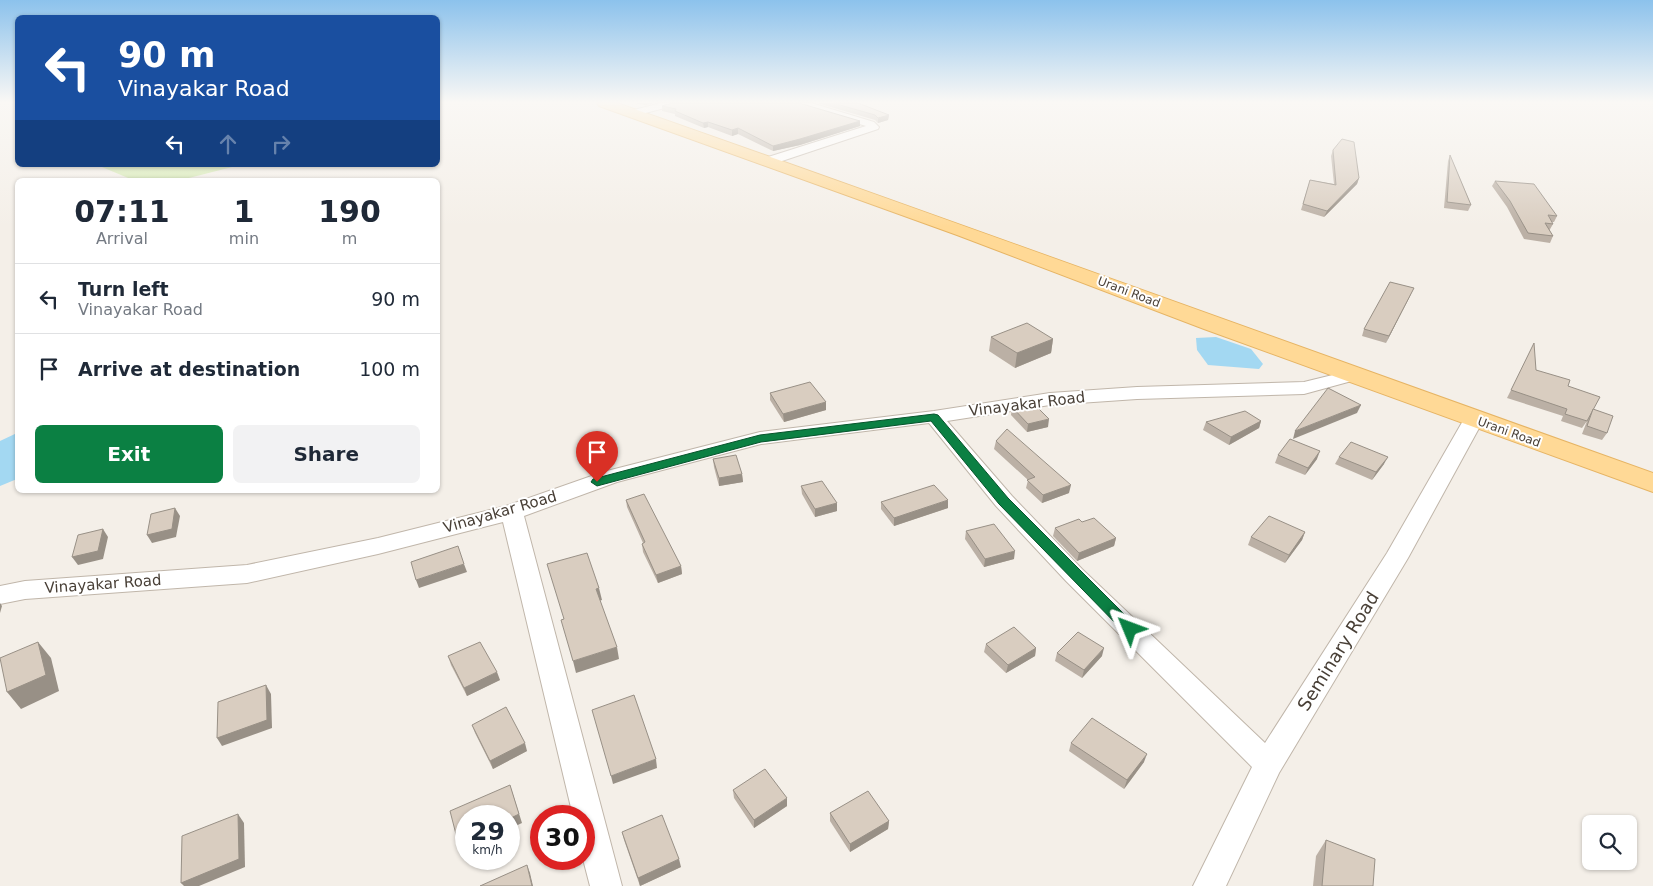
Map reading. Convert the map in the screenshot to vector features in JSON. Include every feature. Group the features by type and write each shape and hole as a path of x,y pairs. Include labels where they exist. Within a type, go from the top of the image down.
{"main road":[{"name":"Urani Road","path":"721,144 964,231 1474,420 1653,483"}],"street":[{"path":"769,161 820,144"},
{"name":"Vinayakar Road","path":"0,595 26,590 247,574 378,546 512,512 610,477 760,438 934,417 1050,399 1137,393 1304,388 1353,375"},
{"path":"934,417 1004,501 1074,575 1268,764"},
{"name":"Seminary Road","path":"1209,886 1268,764 1396,558 1474,420"},
{"path":"512,512 606,886"}],"green space":[{"path":"102,167 232,167 189,178 128,178"}],"water":[{"path":"1216,337 1251,349 1263,364 1259,369 1208,365 1197,350 1196,338"},
{"path":"15,434 15,480 0,486 0,441"}],"building":[{"path":"1338,144 1354,144 1359,178 1327,211 1303,204 1310,180 1336,185 1333,150"},
{"path":"1450,155 1471,205 1447,202"},
{"path":"1495,181 1534,184 1557,216 1548,215 1553,224 1545,223 1553,236 1528,233 1510,201"},
{"path":"1390,282 1414,288 1389,336 1364,329"},
{"path":"1027,323 1053,339 1017,353 991,337"},
{"path":"1534,343 1536,370 1570,380 1568,386 1600,397 1587,421 1565,414 1567,409 1511,390"},
{"path":"810,382 826,402 783,414 770,393"},
{"path":"1328,388 1361,405 1295,431"},
{"path":"1032,402 1049,419 1028,424 1012,407"},
{"path":"1593,409 1613,416 1607,433 1587,426"},
{"path":"1245,411 1261,421 1231,437 1206,422"},
{"path":"1007,429 1071,485 1043,495 1027,480 1035,477 996,441"},
{"path":"1290,439 1320,451 1308,468 1278,455"},
{"path":"1351,442 1388,457 1376,472 1339,457"},
{"path":"736,455 742,474 719,478 713,459"},
{"path":"822,481 837,503 815,509 801,486"},
{"path":"934,485 948,500 894,518 881,502"},
{"path":"644,494 681,566 656,575 642,544 645,542 626,500"},
{"path":"175,508 172,529 147,535 151,514"},
{"path":"1269,516 1305,532 1289,555 1251,537"},
{"path":"1094,518 1116,538 1079,553 1055,528 1079,519 1082,522"},
{"path":"994,524 1015,551 985,559 966,531"},
{"path":"103,529 98,551 72,557 78,535"},
{"path":"458,546 464,564 416,580 411,562"},
{"path":"587,553 599,588 596,589 617,647 573,661 561,620 564,619 547,564"},
{"path":"1014,627 1036,648 1008,665 986,644"},
{"path":"1078,632 1104,648 1084,670 1057,653"},
{"path":"38,642 46,675 7,692 0,658"},
{"path":"480,642 497,672 464,688 448,656"},
{"path":"266,685 267,720 217,738 218,702"},
{"path":"634,695 656,759 611,776 592,710"},
{"path":"506,707 525,743 490,761 472,725"},
{"path":"1092,718 1147,754 1127,780 1071,743"},
{"path":"765,769 787,798 754,820 733,790"},
{"path":"510,785 516,805 464,805"},
{"path":"868,791 889,821 850,844 830,813"},
{"path":"455,809 455,830 450,811"},
{"path":"238,814 239,859 181,883 182,836"},
{"path":"662,815 679,859 638,878 622,832"},
{"path":"1326,840 1375,859 1373,886 1322,886"},
{"path":"527,865 532,886 480,886 516,870 520,870 520,868"}],"route":[{"path":"597,482 760,438 934,417 1004,501 1074,575 1130,629"}]}
